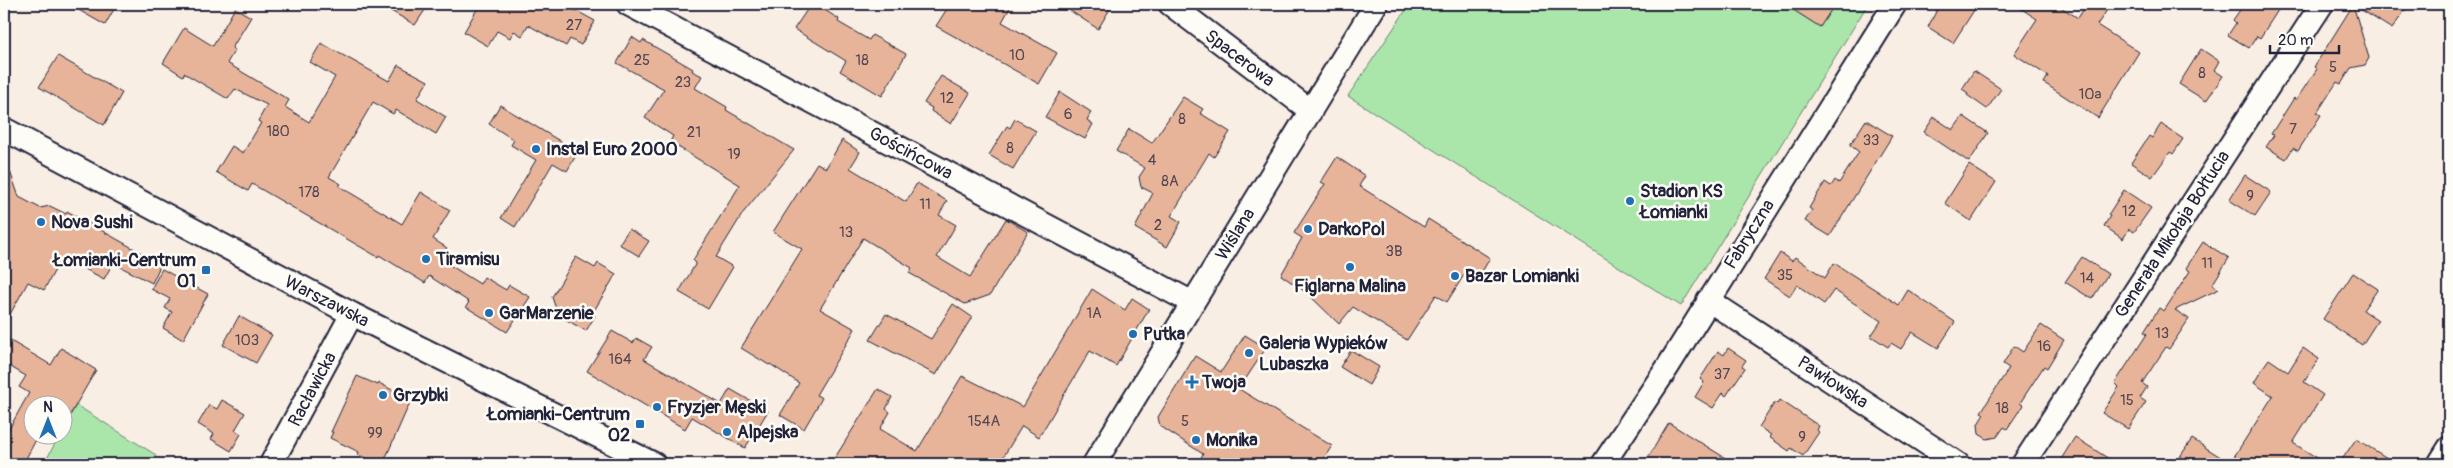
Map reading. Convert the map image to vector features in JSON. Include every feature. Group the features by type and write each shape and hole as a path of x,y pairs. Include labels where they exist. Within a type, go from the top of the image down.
{"street":[{"name":"Gościńcowa","path":"628,4 1193,303"},
{"name":"Spacerowa","path":"1170,4 1311,112"},
{"name":"Wiślana","path":"1094,464 1376,4"},
{"name":"Fabryczna","path":"1603,464 1667,368 1895,4"},
{"name":"Generała Mikołaja Bołtucia","path":"2023,464 2322,4"},
{"name":"Warszawska","path":"4,129 352,314 654,464"},
{"name":"Pawłowska","path":"1708,300 1958,464"},
{"name":"Racławicka","path":"271,464 352,314"},
{"path":"2439,464 2449,448"}],"green space":[{"name":"Stadion KS Łomianki","path":"1410,4 1868,4 1681,306 1348,96"},
{"path":"76,405 156,455 151,464 44,464 54,446 72,446 72,413"}],"building":[{"path":"68,4 117,4 105,25"},
{"path":"379,4 429,4 415,25"},
{"path":"480,4 564,4 595,21 581,45 570,39 566,46 528,25 522,36 514,31 510,38 497,31 488,46 464,32"},
{"path":"811,4 815,4 839,19 838,22 869,40 872,35 906,54 882,96 840,71 846,61 794,29"},
{"path":"950,4 1012,4 1002,22 1057,53 1039,84 936,26"},
{"path":"1060,4 1113,4 1098,29"},
{"path":"1784,4 1835,4 1820,27"},
{"path":"1940,4 1978,4 1953,43 1928,27"},
{"path":"2014,4 2056,4 2078,18 2087,4 2111,4 2097,25 2139,52 2098,118 2044,83 2048,76 2014,54 2037,19"},
{"path":"2244,4 2282,4 2260,38 2257,36 2249,48 2228,35 2236,23 2233,20"},
{"path":"2352,4 2409,4 2392,29"},
{"path":"2353,5 2369,58 2365,65 2351,68 2341,84 2337,82 2317,113 2321,115 2298,151 2293,148 2286,159 2266,147 2274,135 2271,134 2294,98 2296,100 2317,69 2314,67"},
{"path":"235,8 251,17 232,48 235,50 227,63 289,100 285,107 309,122 335,77 310,62 321,43 389,81 398,65 428,81 417,99 446,117 436,134 396,110 393,114 373,102 329,177 341,184 339,186 402,224 421,192 450,210 433,239 447,248 440,259 480,284 484,277 506,290 509,285 530,297 507,332 466,307 469,302 429,276 425,283 252,184 248,191 216,172 232,146 243,153 261,123 258,121 267,105 235,89 228,99 184,73 183,76 163,63 184,28 213,46"},
{"path":"632,37 641,43 643,40 693,69 692,71 702,76 695,88 727,107 726,110 794,150 743,213 716,257 733,267 708,309 679,292 696,263 693,260 740,185 670,142 673,136 645,118 664,89 617,63"},
{"path":"2201,49 2219,61 2214,70 2223,76 2206,101 2179,84"},
{"path":"58,56 122,93 104,125 39,87"},
{"path":"1974,71 2001,89 1987,109 1967,95 1968,93 1962,89"},
{"path":"941,76 970,93 951,124 931,111 932,108 924,103"},
{"path":"1060,92 1091,112 1087,120 1093,124 1085,139 1045,117"},
{"path":"1183,97 1203,109 1200,113 1230,132 1214,157 1209,153 1171,216 1181,222 1167,247 1135,228 1153,193 1141,187 1139,177 1145,168 1116,151 1129,129 1152,143"},
{"path":"500,105 578,152 567,171 553,163 515,227 501,218 536,160 511,145 514,140 489,124"},
{"path":"1963,116 1988,133 1969,162 1924,132 1934,117 1953,130"},
{"path":"1015,119 1036,131 1013,169 989,155 1007,126 1010,128"},
{"path":"1866,120 1892,136 1830,236 1805,221 1812,210 1809,208 1825,182 1831,186 1835,180 1839,183 1859,152 1850,145"},
{"path":"2161,124 2183,139 2173,154 2170,152 2152,177 2131,163 2149,136 2152,138"},
{"path":"842,140 860,152 850,168 906,202 917,183 947,201 939,215 956,225 937,257 970,277 1006,219 1028,232 990,295 965,304 909,273 912,268 863,238 820,309 855,329 816,395 822,398 804,429 780,415 799,383 741,348 802,249 773,232 817,163 826,168"},
{"path":"1337,157 1365,176 1359,186 1424,227 1428,219 1490,258 1476,282 1464,275 1447,302 1436,295 1407,340 1353,307 1339,324 1307,293 1281,275 1302,238 1294,233 1325,184 1321,182"},
{"path":"4,160 6,160 19,197 40,208 50,206 66,214 67,211 161,264 152,283 113,263 104,279 62,257 44,290 28,282 4,325"},
{"path":"1969,165 1996,182 1971,221 1945,203"},
{"path":"2245,175 2271,192 2255,216 2229,200"},
{"path":"2124,190 2151,208 2134,232 2129,229 2123,239 2104,226 2110,216 2108,215"},
{"path":"629,229 649,241 639,256 619,244"},
{"path":"2203,242 2229,258 2212,285 2219,289 2175,310 2189,319 2169,349 2166,347 2142,383 2147,387 2140,398 2146,402 2128,429 2102,413 2119,387 2115,383 2147,334 2144,332 2159,308 2164,311 2190,271 2186,268"},
{"path":"1780,253 1792,261 1795,257 1825,278 1834,263 1899,305 1908,290 1955,322 1938,348 1912,332 1901,349 1891,343 1888,347 1871,336 1881,321 1834,290 1824,304 1797,285 1790,296 1764,279"},
{"path":"576,257 595,268 598,263 616,274 592,314 595,316 586,331 558,315 552,297"},
{"path":"2082,257 2108,274 2092,299 2065,282"},
{"path":"162,269 208,294 183,340 163,328 172,312 165,308 170,299 151,289"},
{"path":"2353,273 2378,289 2363,310 2378,320 2362,345 2323,319"},
{"path":"1092,289 1125,310 1132,298 1149,309 1116,366 1090,351 1039,437 1022,426 999,464 831,464 878,389 892,397 886,409 890,412 880,429 917,451 962,376 1023,407"},
{"path":"953,304 972,317 936,375 870,340 886,314 931,339"},
{"path":"239,316 272,335 256,363 223,345"},
{"path":"2041,325 2064,340 2047,368 2044,366 2020,403 2023,405 2007,429 2004,427 1997,437 1987,439 1979,434 1978,424 1984,414 1981,412 2009,368 2003,364 2014,346 2023,352"},
{"path":"612,331 633,343 636,338 652,347 644,359 721,404 730,389 768,411 745,448 692,417 685,429 587,371"},
{"path":"1245,335 1266,348 1239,389 1332,446 1320,464 1197,464 1203,454 1160,426 1158,417 1195,356 1221,372"},
{"path":"4,337 51,365 61,348 96,370 72,412 72,396 27,396 29,393 19,387 26,376 4,363"},
{"path":"1728,348 1746,360 1742,366 1745,368 1726,396 1723,393 1713,408 1695,397 1704,382 1700,379 1718,351 1724,355"},
{"path":"2303,348 2319,359 2304,382 2323,395 2293,443 2327,464 2175,464 2192,439 2230,463 2273,396 2254,383 2264,366 2269,359 2288,372"},
{"path":"1351,350 1379,367 1369,385 1340,367"},
{"path":"357,376 378,385 379,383 411,400 383,464 358,455 359,452 330,438"},
{"path":"222,400 245,413 235,430 241,434 231,451 211,439 214,434 198,424 209,405 217,409"},
{"path":"1780,400 1819,426 1817,430 1819,432 1803,456 1791,448 1789,451 1769,437 1771,435 1759,427 1775,402 1777,404"},
{"path":"22,406 22,446 33,446 23,464 4,464 4,438"},
{"path":"1669,423 1735,464 1644,464"},
{"path":"2075,437 2084,443 2117,464 2058,464"},
{"path":"2356,439 2397,464 2339,464"}],"place":[{"name":"Instal Euro 2000","path":"536,149"},
{"name":"Stadion KS Łomianki","path":"1630,201"},
{"name":"Nova Sushi","path":"41,222"},
{"name":"DarkoPol","path":"1308,229"},
{"name":"Tiramisu","path":"426,259"},
{"name":"Figlarna Malina","path":"1350,267"},
{"name":"Łomianki-Centrum 01","path":"206,270"},
{"name":"Bazar Lomianki","path":"1455,276"},
{"name":"GarMarzenie","path":"489,313"},
{"name":"Putka","path":"1133,334"},
{"name":"Galeria Wypieków Lubaszka","path":"1249,353"},
{"name":"Twoja","path":"1192,382"},
{"name":"Grzybki","path":"383,395"},
{"name":"Fryzjer Męski","path":"657,407"},
{"name":"Łomianki-Centrum 02","path":"640,424"},
{"name":"Alpejska","path":"727,432"},
{"name":"Monika","path":"1196,440"}]}
